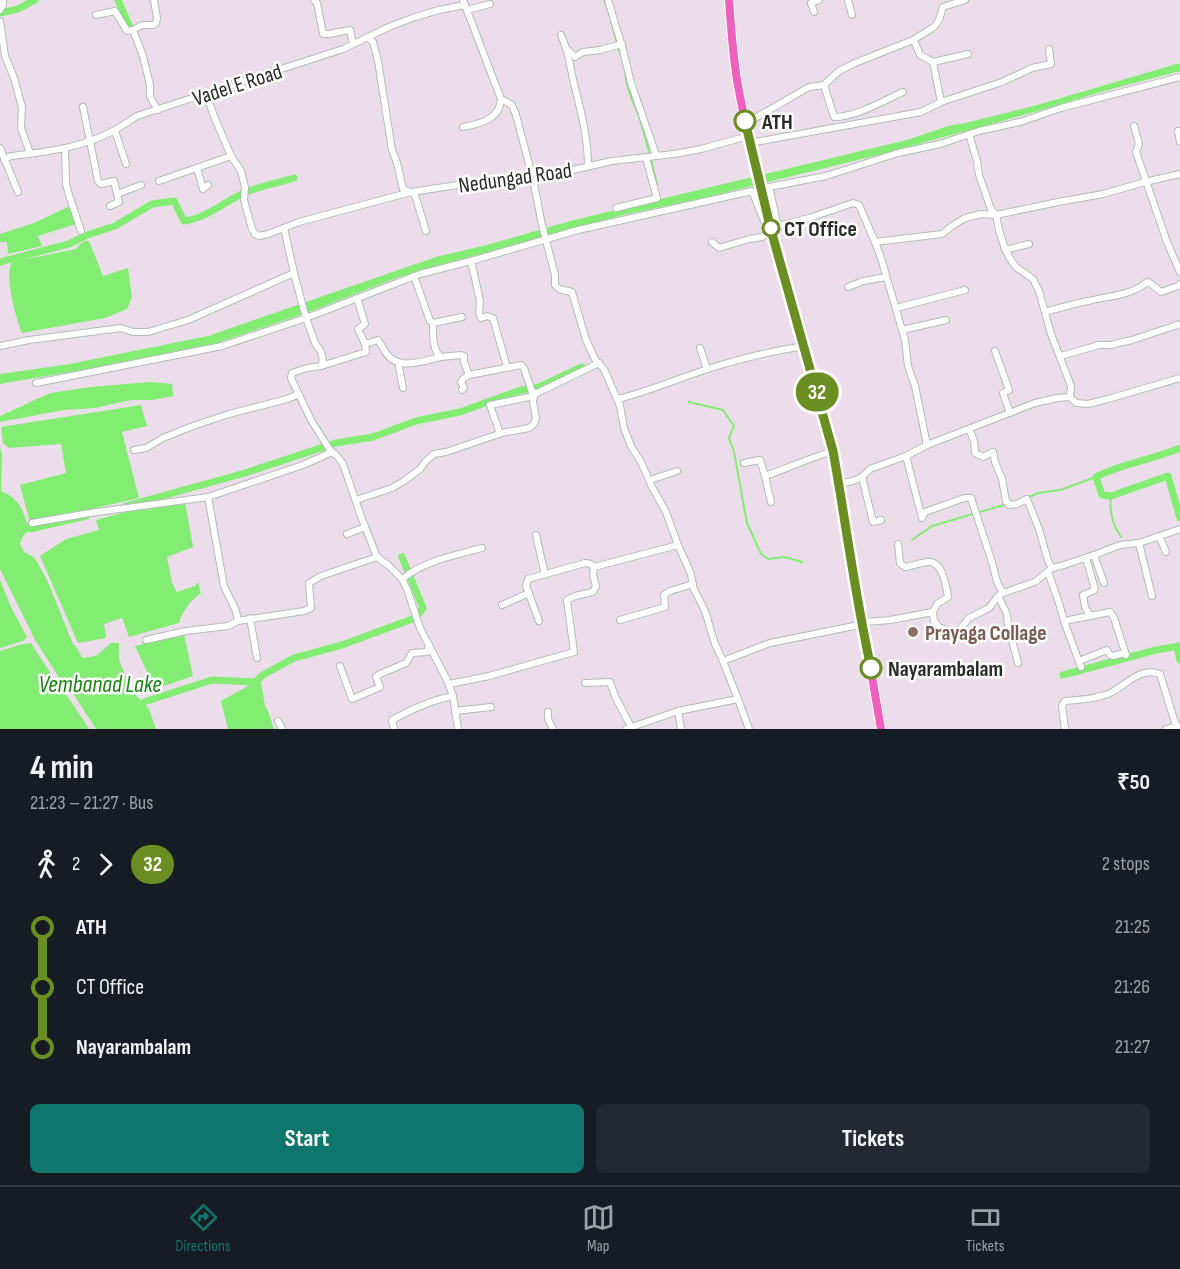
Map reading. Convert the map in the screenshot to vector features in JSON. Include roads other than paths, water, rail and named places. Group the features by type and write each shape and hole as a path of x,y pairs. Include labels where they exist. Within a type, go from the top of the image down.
{"main road":[{"path":"729,0 737,84 745,124 775,228 833,451 881,729"}],"street":[{"path":"0,10 3,0"},
{"path":"96,15 115,11 127,31 142,25 153,25 157,18 154,0"},
{"path":"314,0 317,3 323,34 350,30 353,44"},
{"path":"608,0 618,45 655,155"},
{"path":"814,12 811,3 819,0"},
{"path":"848,0 852,15"},
{"path":"745,124 809,87 824,85 839,71 913,40 934,27 943,7 965,0"},
{"name":"Vadel E Road","path":"4,159 90,141 115,130 137,116 343,49 390,26 415,17 465,5 490,4"},
{"path":"463,127 492,119 501,107 501,99 465,5"},
{"path":"0,21 2,56 17,88 21,108 21,128 30,153"},
{"path":"133,30 143,56 150,84 150,97 158,110"},
{"path":"561,34 568,50 583,118 588,166"},
{"path":"367,37 373,42 378,61 392,150 403,189 415,195 426,231"},
{"path":"913,40 920,55 933,62 968,54"},
{"path":"568,50 575,57 584,52 618,45"},
{"name":"Nedungad Road","path":"206,94 231,156 241,171 245,187 244,200 252,229 259,236 299,222 411,192 504,178 533,179 612,161 674,154 751,139 921,112 941,102 1002,82 1032,68 1052,64 1049,49"},
{"path":"933,62 941,102"},
{"path":"775,228 769,187 826,176 898,153 940,144 1180,76"},
{"path":"824,85 834,117 842,117 874,106 903,92"},
{"path":"501,99 512,105 533,179 555,275 555,285 559,289 572,292 586,340 596,361 604,369 618,399 624,428 631,446 666,512 692,574 693,584 705,611 715,644 749,729"},
{"path":"83,107 98,181 101,184 114,181 119,202 110,206"},
{"path":"1134,126 1139,144 1136,152 1145,182 1174,262 1180,272"},
{"path":"115,130 126,164"},
{"path":"1178,131 1180,142"},
{"path":"969,134 979,175 996,215 1005,250 1016,267 1033,279 1040,291 1051,334 1071,386 1070,398"},
{"path":"0,147 4,159 3,168 11,174 18,192"},
{"path":"65,148 66,184 81,231"},
{"path":"159,181 231,156"},
{"path":"616,208 657,198 646,158"},
{"path":"197,168 203,189 208,185"},
{"path":"874,242 942,234 965,218 981,214 996,215 1103,194 1180,174"},
{"path":"117,194 141,185"},
{"path":"36,382 222,346 306,318 414,276 578,230 752,191 764,221 775,228"},
{"path":"712,242 719,248 762,237 775,228 854,203 859,205 881,258 896,308 927,445"},
{"path":"284,228 306,318 323,360 321,366"},
{"path":"1005,250 1029,244"},
{"path":"471,261 479,295 479,313 481,318 487,316 493,318 507,367"},
{"path":"0,346 121,328 133,332 148,332 188,320 294,273"},
{"path":"414,276 430,321 433,323 433,338 437,354 441,357"},
{"path":"848,287 863,281 886,277"},
{"path":"1045,312 1077,303 1117,296 1141,287 1147,282 1154,284 1161,292 1180,284"},
{"path":"896,308 965,290"},
{"path":"357,298 365,324 358,329 366,352 292,373 291,378 311,420 329,449 343,464 377,557 402,579 407,589 420,628 449,684 458,729"},
{"path":"433,323 462,317"},
{"path":"902,330 946,320"},
{"path":"1060,356 1099,345 1132,340 1180,324"},
{"path":"365,345 378,340 387,356 400,364 461,355 464,356 469,375"},
{"path":"618,399 707,369 804,346"},
{"path":"700,348 707,369"},
{"path":"995,351 1009,390 1003,393 1010,413"},
{"path":"398,362 403,388"},
{"path":"500,434 490,405 533,391 599,363"},
{"path":"356,500 392,488 404,481 434,454 500,434 530,428 534,424 536,418 533,391 521,365 469,375 461,382 464,388 462,390"},
{"path":"839,484 853,481 862,477 870,469 1035,403 1057,398 1070,398 1076,403 1088,404 1180,380"},
{"path":"134,450 146,448 163,438 193,426 299,394"},
{"path":"969,429 977,455 983,457 993,452 1007,503 1017,504 1027,499 1036,519 1064,621 1080,664 1107,650 1113,656 1125,654 1110,612 1064,621"},
{"path":"32,523 208,497 303,465 329,449"},
{"path":"765,476 833,451"},
{"path":"906,456 922,518 926,512 964,498 971,498 1007,614 1018,663"},
{"path":"744,463 760,460 771,502"},
{"path":"650,480 677,471"},
{"path":"862,477 873,522 881,520"},
{"path":"208,497 224,586 236,611 238,621"},
{"path":"347,534 365,528"},
{"path":"898,544 900,563 905,567 929,562 940,568 948,597 937,604 933,612 934,621 939,627 954,631 969,618 989,608 1001,595 1035,582 1050,570 1120,545 1138,543 1180,529"},
{"path":"536,535 545,575"},
{"path":"1159,536 1166,552"},
{"path":"1138,543 1152,597"},
{"path":"539,621 528,593 526,585 528,579 585,563 594,567 678,545"},
{"path":"402,579 421,567 482,548"},
{"path":"1094,555 1104,583"},
{"path":"146,640 186,631 228,626 250,618 304,611 311,608 309,584 321,576 377,557"},
{"path":"1086,558 1095,589 1083,595 1090,616"},
{"path":"449,684 489,676 574,651 567,600 592,592 596,585 593,575 594,567"},
{"path":"620,620 665,607 664,595 693,584"},
{"path":"502,605 528,593"},
{"path":"723,661 770,643 861,623 933,612"},
{"path":"250,618 257,657"},
{"path":"340,666 352,699 380,687 376,677 406,663 412,653 426,652 429,646"},
{"path":"1065,729 1062,705 1065,701 1108,694 1132,678 1154,671 1160,674 1178,726 1166,729"},
{"path":"585,683 610,682 628,728 678,711 738,699"},
{"path":"394,729 392,720 417,707 453,696"},
{"path":"455,711 491,707"},
{"path":"678,711 681,729"},
{"path":"548,712 553,729"},
{"path":"278,721 282,729"}],"water":[{"path":"1180,63 1180,71 886,153 703,198 623,215 426,269 217,343 0,384 0,374 70,364 208,336 436,257 574,220 907,140 948,126 1034,106"},
{"path":"72,205 79,223 38,236 42,246 8,254 7,242 0,242 0,234 34,223"},
{"path":"85,241 89,241 103,276 128,268 132,298 127,309 105,318 22,333 10,287 12,262 76,249"},
{"path":"150,382 172,384 173,396 153,400 131,400 95,408 64,410 0,422 0,416 50,393"},
{"path":"141,405 147,426 122,432 139,498 30,523 20,485 66,473 61,444 9,448 3,443 1,427"},
{"name":"Vembanad Lake","path":"0,447 2,455 1,491 17,502 30,529 23,536 20,544 24,552 34,557 39,565 73,644 82,658 96,656 111,643 119,643 119,660 132,691 149,709 156,729 96,729 35,640 0,569"},
{"path":"184,496 193,547 167,557 172,583 177,592 195,586 198,582 201,593 187,606 179,623 129,637 122,618 104,624 106,638 78,643 40,556 66,539 99,530 96,520"},
{"path":"0,580 27,637 23,641 0,648"},
{"path":"184,634 193,676 155,689 135,646"},
{"path":"31,643 89,729 0,729 0,651"},
{"path":"255,682 261,683 265,706 274,729 228,729 221,701"}],"waterway":[{"path":"0,13 18,9 35,0"},
{"path":"118,0 130,27"},
{"path":"604,0 608,10"},
{"path":"611,21 621,56"},
{"path":"625,70 627,84 643,128 657,185"},
{"path":"0,262 69,244 87,235 115,226 152,204 174,201 184,221 208,213 250,191 294,178"},
{"path":"126,506 245,473 336,443 373,437 416,421 460,412 521,390 539,387 582,367"},
{"path":"689,402 723,410 734,426 729,438 734,452 747,523 761,554 768,559 785,557 802,562"},
{"path":"1180,448 1116,468 1096,477 1102,495 1111,496 1168,476 1180,518"},
{"path":"1027,498 1038,493 1060,490 1096,477"},
{"path":"1111,496 1112,517 1121,537"},
{"path":"912,540 932,526 1007,504"},
{"path":"30,529 86,516"},
{"path":"144,702 212,680 255,682 294,658 342,645 415,618 423,608 402,557"},
{"path":"1063,675 1156,650 1180,646"},
{"path":"1177,647 1180,660"}],"place":[{"name":"ATH","path":"745,121"},
{"name":"CT Office","path":"771,228"},
{"name":"Prayaga Collage","path":"913,632"},
{"name":"Nayarambalam","path":"871,668"}]}
